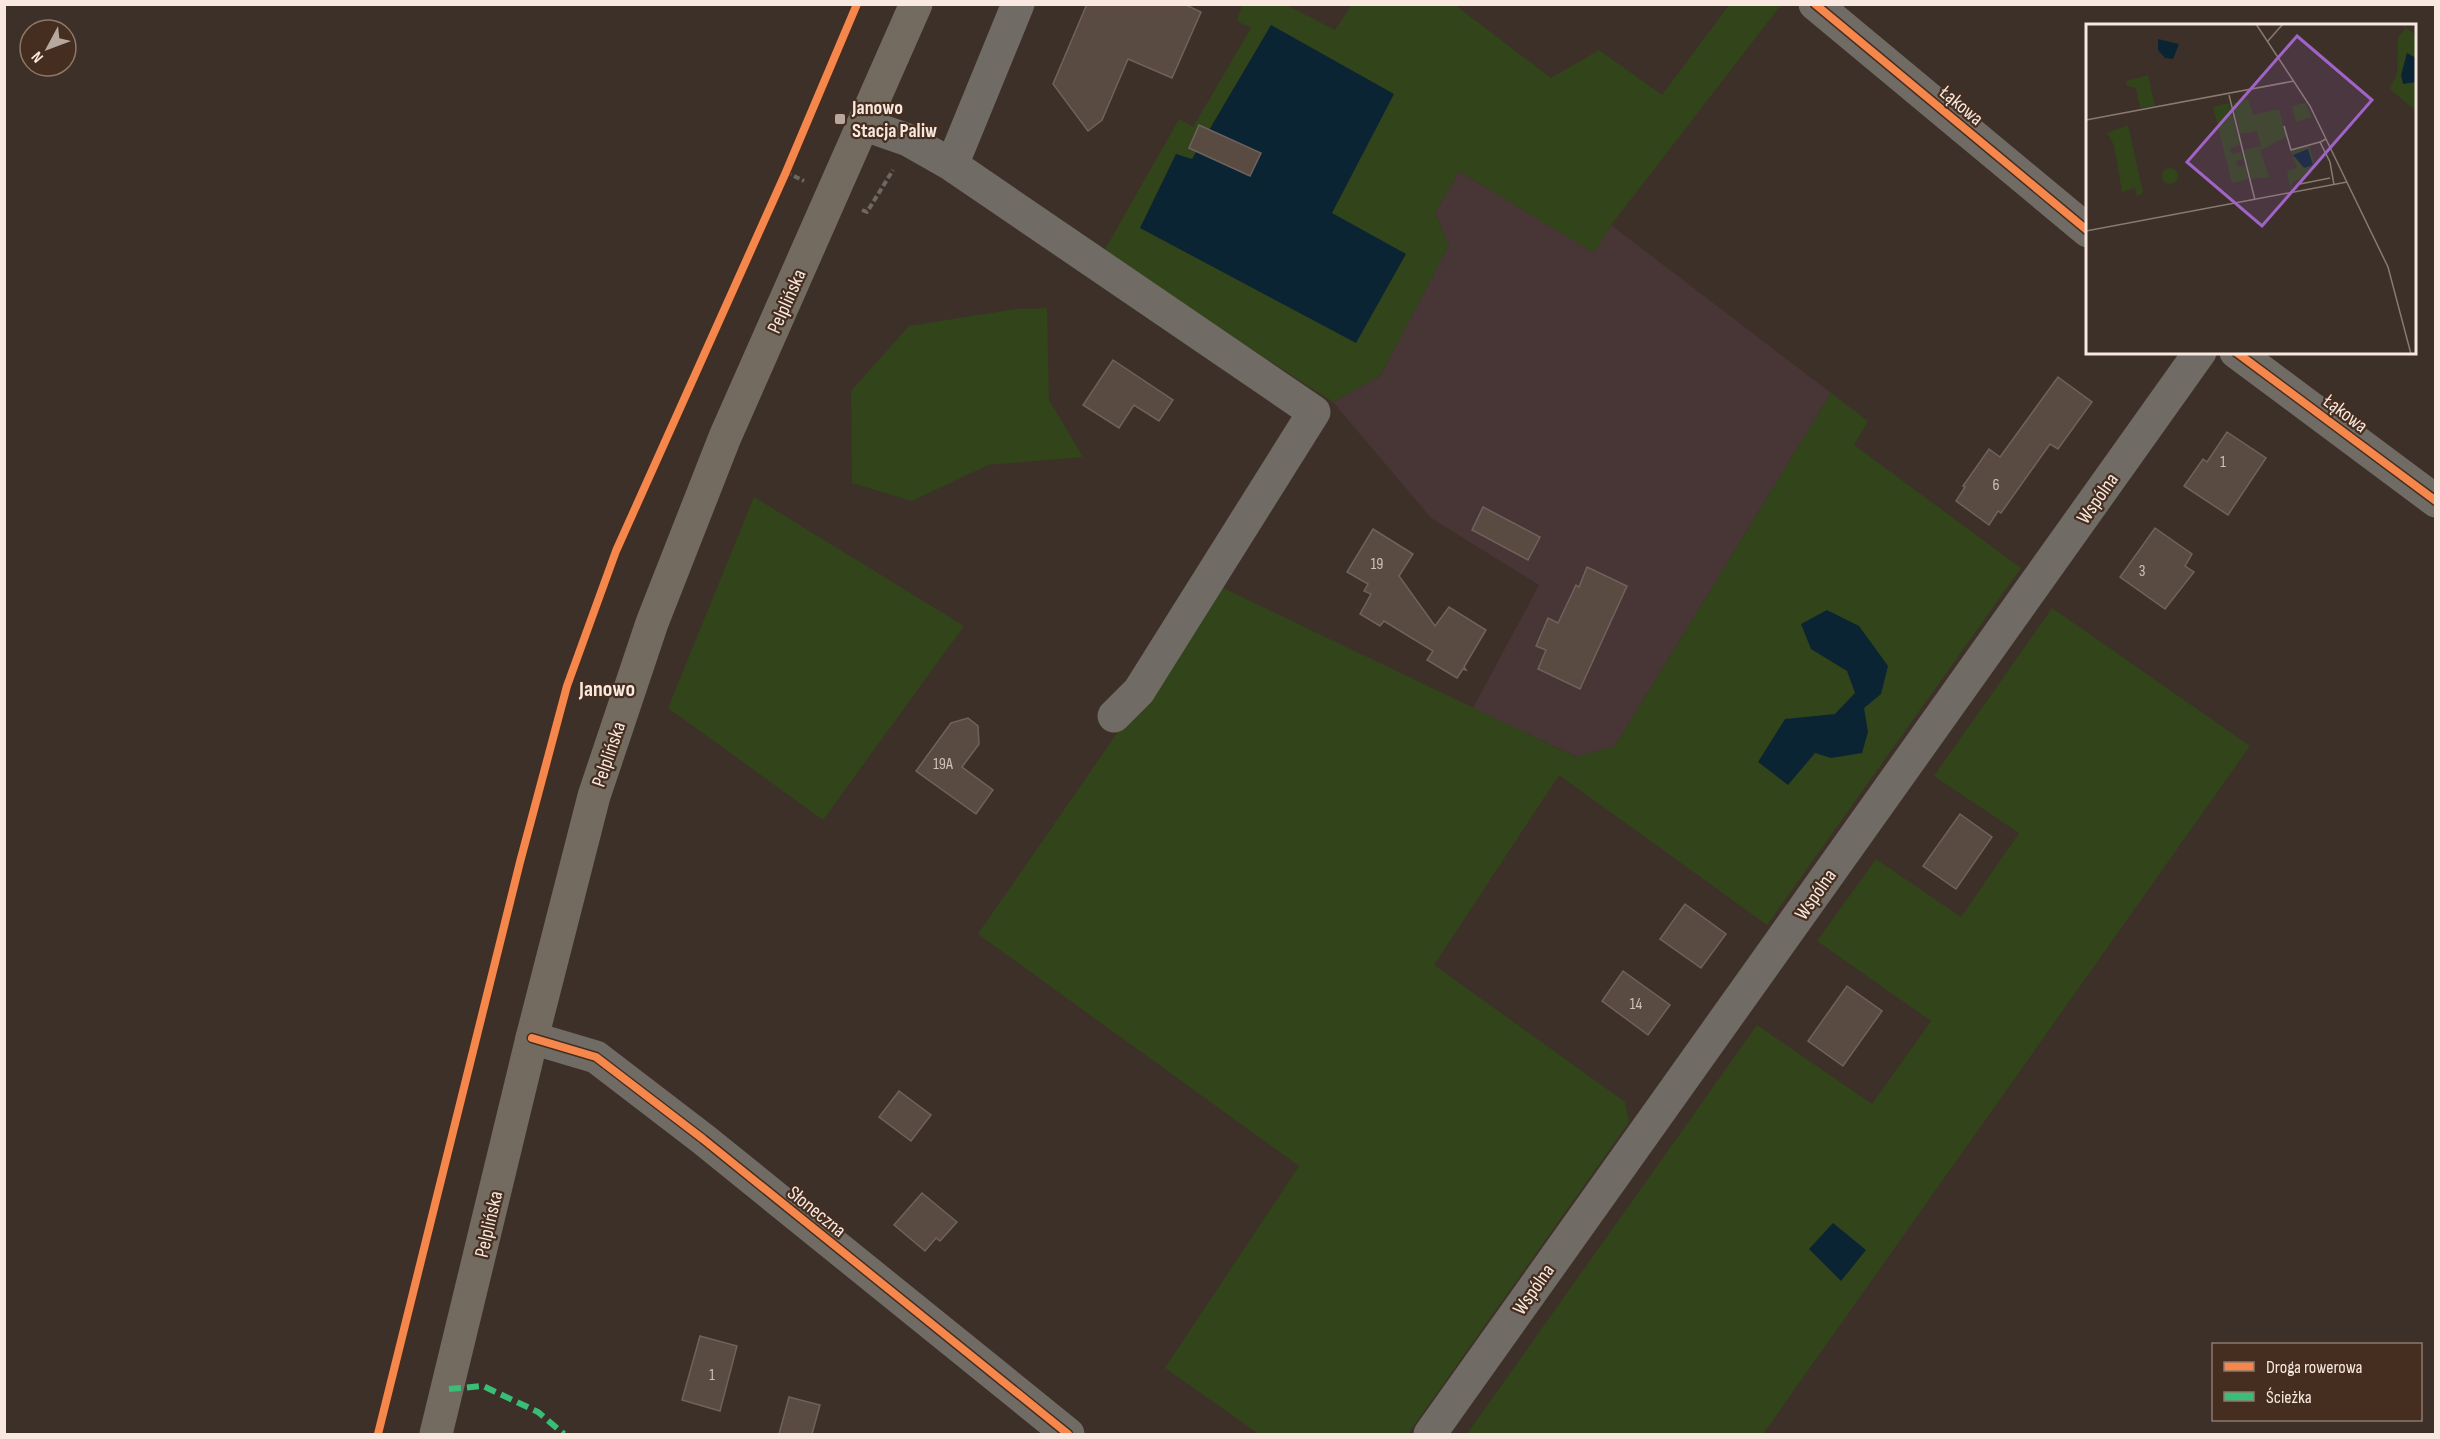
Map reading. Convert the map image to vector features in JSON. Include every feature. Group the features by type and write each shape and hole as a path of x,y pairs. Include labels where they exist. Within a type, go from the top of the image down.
{"main road":[{"name":"Pelplińska","path":"436,1434 532,1038 594,796 652,623 725,437 865,125 916,4"}],"street":[{"path":"952,165 1018,4"},
{"name":"Łąkowa","path":"1815,4 2086,229"},
{"path":"865,125 908,140 952,165 1314,412 1139,692 1114,716"},
{"name":"Wspólna","path":"1430,1434 2199,354"},
{"name":"Łąkowa","path":"2239,354 2436,501"},
{"name":"Słoneczna","path":"532,1038 597,1057 703,1139 1068,1434"}],"shaded area":[{"path":"1459,171 1593,252 1611,225 1831,393 1615,746 1577,757 1473,708 1539,585 1431,518 1333,402 1380,376 1449,245 1435,213"}],"green space":[{"path":"1249,4 1286,5 1335,30 1352,5 1455,5 1551,78 1599,50 1662,95 1729,5 1781,5 1611,225 1594,253 1459,171 1435,213 1449,245 1380,376 1333,402 1103,253 1179,119 1193,127 1251,28 1237,21 1242,6"},
{"path":"1047,308 1049,400 1083,457 988,465 912,501 852,483 851,391 909,326 1016,309"},
{"path":"1831,393 1868,421 1854,445 2021,568 1767,925 1559,775 1434,965 1625,1102 1629,1122 1408,1434 1259,1434 1165,1368 1299,1166 978,934 1219,586 1576,757 1615,746"},
{"path":"754,497 964,626 823,820 668,708"},
{"path":"2052,608 2250,746 1763,1434 1467,1434 1757,1025 1872,1104 1931,1021 1817,941 1876,859 1961,917 2019,833 1934,776"}],"water":[{"path":"1271,25 1394,94 1332,213 1406,254 1356,343 1140,228 1176,154 1192,159"},
{"path":"1827,610 1859,626 1888,666 1881,694 1864,708 1868,732 1862,753 1831,758 1815,753 1788,785 1758,762 1785,719 1835,714 1855,693 1847,671 1811,649 1801,624"},
{"path":"1833,1223 1866,1250 1841,1281 1809,1249"}],"building":[{"path":"1087,4 1184,4 1201,12 1172,78 1128,59 1102,120 1088,131 1053,84"},
{"path":"1199,125 1261,153 1250,176 1189,148"},
{"path":"1113,360 1173,400 1159,421 1134,405 1119,428 1083,405"},
{"path":"2058,377 2092,402 2058,449 2050,444 2001,513 1998,511 1989,525 1956,501 1965,487 1963,486 1989,449 2000,457"},
{"path":"2227,432 2266,458 2228,515 2184,486 2203,459 2207,462"},
{"path":"1483,507 1540,537 1528,560 1472,530"},
{"path":"2155,528 2192,554 2185,566 2194,572 2165,609 2120,577"},
{"path":"1373,529 1413,554 1399,576 1435,626 1449,607 1486,630 1464,667 1466,670 1463,669 1457,678 1427,660 1433,651 1384,621 1380,626 1360,614 1371,594 1364,591 1368,584 1347,572"},
{"path":"1587,567 1627,586 1580,689 1538,669 1546,650 1536,646 1548,618 1558,623 1576,585 1579,587"},
{"path":"968,718 978,726 979,744 962,767 993,790 976,814 916,771 951,723"},
{"path":"1960,814 1992,837 1956,889 1923,866"},
{"path":"1685,904 1726,934 1701,968 1660,939"},
{"path":"1623,971 1670,1005 1648,1035 1602,1001"},
{"path":"1847,986 1882,1011 1843,1066 1808,1041"},
{"path":"899,1091 931,1115 911,1141 879,1117"},
{"path":"922,1193 957,1222 940,1241 936,1238 925,1251 894,1225"},
{"path":"700,1336 737,1346 720,1411 682,1400"},
{"path":"789,1397 820,1405 812,1434 779,1434"}],"marked path":[{"path":"449,1389 483,1386 538,1412 564,1434"}],"cycle path":[{"path":"378,1434 520,862 567,686 616,551 786,172 857,4"},
{"path":"1815,4 2086,229"},
{"path":"2239,354 2436,501"},
{"path":"532,1038 596,1057 703,1139 1068,1434"}],"place":[{"name":"Janowo Stacja Paliw","path":"840,119"}],"district":[{"name":"Janowo","path":"607,688"}]}
